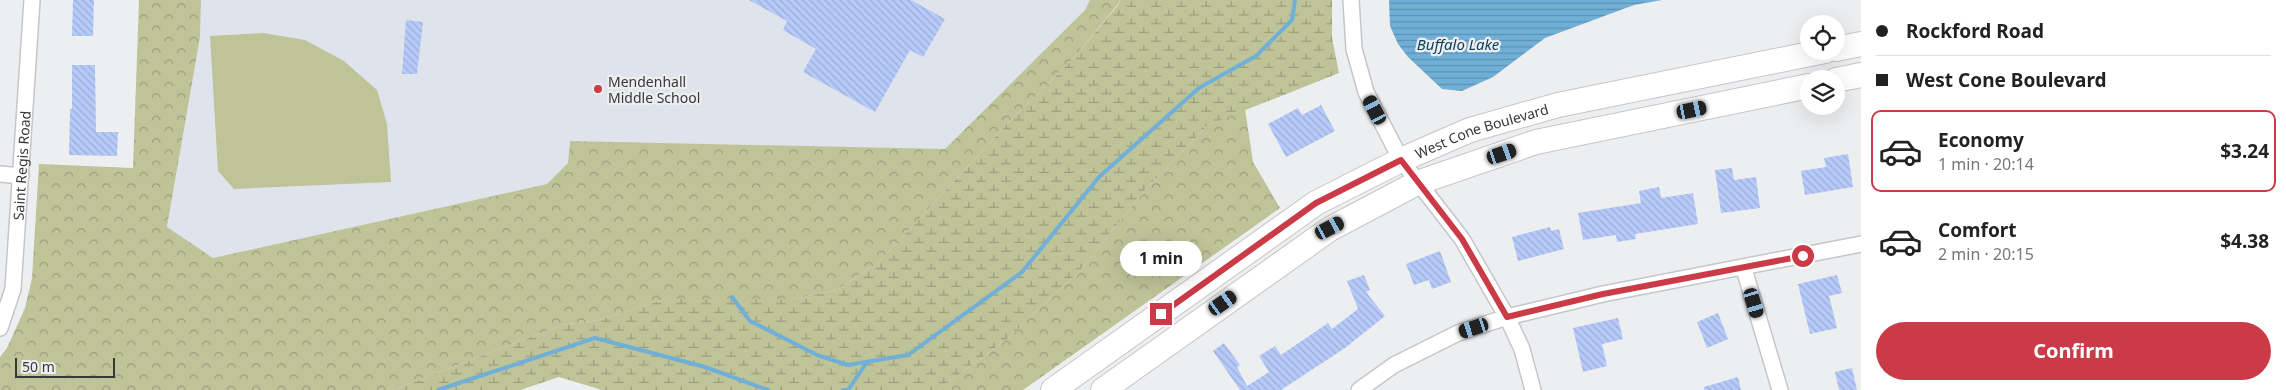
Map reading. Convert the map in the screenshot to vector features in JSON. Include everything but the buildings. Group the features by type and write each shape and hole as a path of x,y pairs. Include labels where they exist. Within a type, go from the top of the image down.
{"main road":[{"path":"1845,47 1861,44"},
{"name":"West Cone Boulevard","path":"1053,390 1316,203 1401,160 1470,130 1558,105 1800,56"},
{"path":"1845,78 1861,75"},
{"name":"West Cone Boulevard","path":"1103,390 1330,228 1417,182 1536,142 1800,88"}],"street":[{"name":"Saint Regis Road","path":"0,328 13,289 22,176 32,0"},
{"path":"1351,0 1354,48 1366,92 1401,160 1462,239 1507,317 1522,348 1534,390"},
{"path":"0,174 22,176"},
{"path":"1358,390 1394,365 1458,333 1507,317 1603,294 1744,269 1861,244"},
{"path":"1744,269 1780,390"}],"shaded area":[{"name":"Mendenhall Middle School","path":"201,0 1090,0 1085,10 945,149 570,141 568,163 547,184 213,258 167,228 200,37"}],"green space":[{"path":"139,0 201,0 200,37 167,227 213,258 547,184 568,163 570,141 945,149 1085,10 1090,0 1120,0 1072,60 1008,123 880,261 837,290 794,299 666,299 599,320 562,325 392,390 0,390 0,357 7,348 25,308 32,278 39,164 133,168"},
{"path":"1120,0 1332,0 1332,38 1339,73 1208,125 1146,189 1078,273 1007,339 938,390 602,390 559,377 520,390 392,390 562,325 599,320 666,299 794,299 837,290 880,261 1008,123 1072,60 1119,4"},
{"path":"263,33 305,40 344,61 377,90 387,124 391,182 234,189 218,171 210,36"},
{"path":"1245,109 1253,162 1280,208 1023,390 938,390 1007,339 1078,273 1146,189 1208,125"}],"water":[{"name":"Buffalo Lake","path":"1389,0 1662,0 1634,5 1545,38 1493,77 1462,91 1442,89 1408,57 1398,44 1390,26"}],"waterway":[{"path":"732,297 750,321 817,355 848,365 908,355 1022,272 1099,177 1199,88 1256,56 1292,20 1295,0"},
{"path":"438,390 595,338 705,367 768,390"},
{"path":"843,390 848,390 867,362"}],"place":[{"name":"Mendenhall Middle School","path":"598,89"}],"route":[{"path":"1161,314 1316,203 1401,160 1462,239 1507,317 1603,294 1744,269 1803,256"}]}
